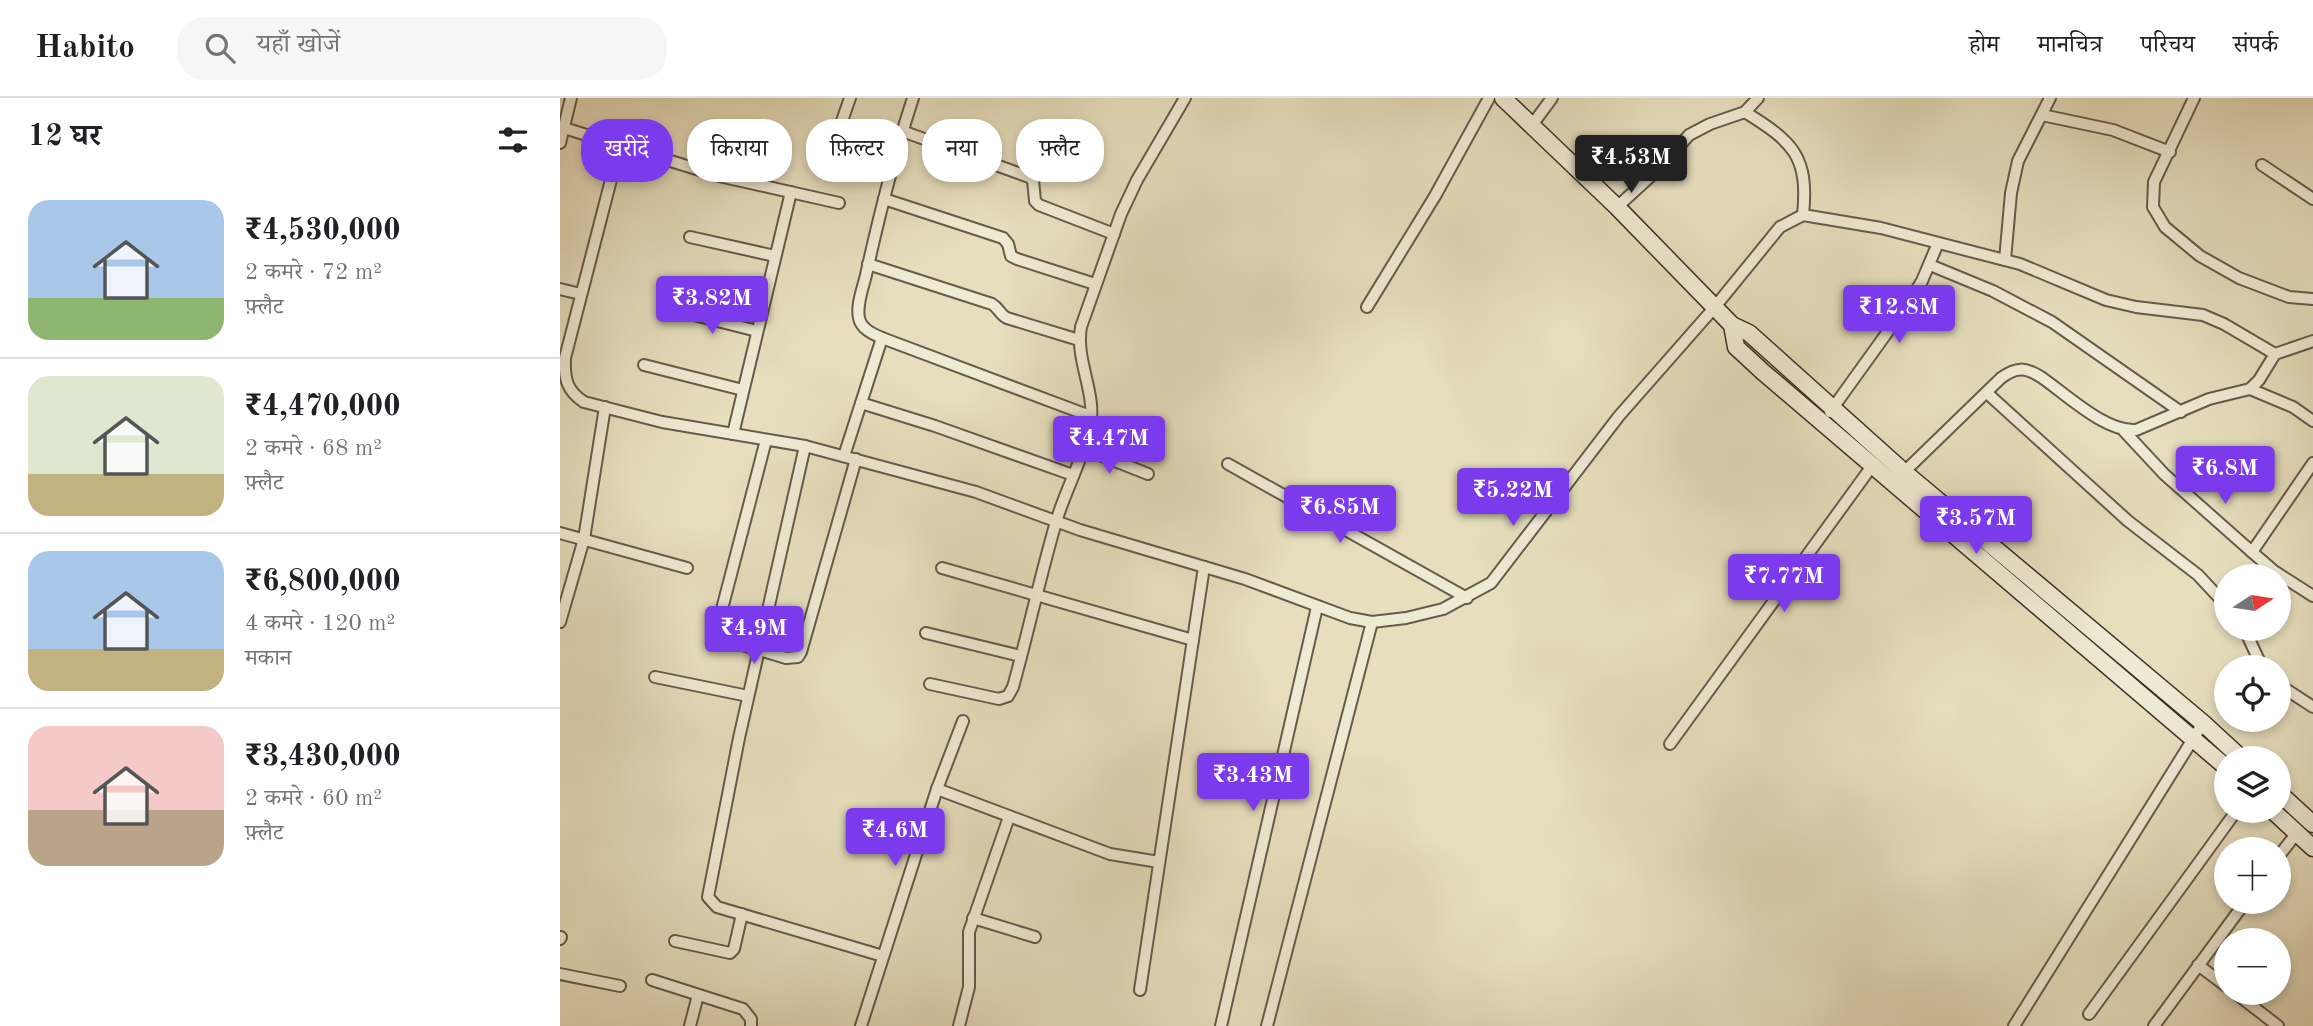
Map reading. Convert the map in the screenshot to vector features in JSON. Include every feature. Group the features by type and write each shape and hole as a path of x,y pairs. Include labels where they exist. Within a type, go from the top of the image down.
{"street":[{"path":"560,143 571,98"},
{"path":"843,119 850,98"},
{"path":"906,119 913,98"},
{"path":"930,684 999,698 1008,696 1013,688 1056,521 1090,427 1091,400 1079,340 1095,284 1136,180 1185,98"},
{"path":"1367,307 1435,196 1489,98"},
{"path":"1503,98 1616,207 1732,325 1736,347 1826,416 2214,756"},
{"path":"1532,125 1552,98"},
{"path":"1616,207 1664,164 1689,135 1710,124 1745,112 1758,98"},
{"path":"2006,260 2011,193 2018,161 2050,98"},
{"path":"2191,99 2154,182 2153,207 2165,227 2200,256 2239,278 2289,297 2313,299"},
{"path":"1745,112 1782,136 1800,162 1805,193 1803,215"},
{"path":"2042,115 2113,130 2169,152"},
{"path":"564,128 581,133"},
{"path":"908,133 1028,177 1033,180 1035,201 1039,205 1114,234"},
{"path":"673,161 719,176 839,203"},
{"path":"2262,165 2313,198"},
{"path":"611,182 562,372 574,396 584,402 662,422 805,446 976,492 1080,530 1245,579 1317,607 1371,622 1406,618 1443,609 1491,583 1619,416 1714,308 1780,227 1803,215 1881,228 2006,260 2106,300 2136,307 2203,315 2224,324 2274,354"},
{"path":"888,182 858,316 862,325 882,338 1090,416"},
{"path":"733,434 791,192"},
{"path":"884,199 1003,238 1008,244 1011,256 1095,284"},
{"path":"690,237 775,256"},
{"path":"1826,416 1907,305 1930,265 1938,243"},
{"path":"868,264 992,304 1007,318 1079,340"},
{"path":"1930,265 1993,291 2052,322 2181,411"},
{"path":"560,289 581,294"},
{"path":"674,310 757,331"},
{"path":"766,440 716,627 717,636 793,658 798,657 801,652 850,458 861,403 882,338"},
{"path":"2124,431 2149,426 2209,399 2250,389 2259,380 2274,354 2313,341"},
{"path":"644,365 743,390"},
{"path":"1898,478 2010,372 2017,369 2029,370 2110,426 2124,431 2164,474 2252,552 2274,571 2313,596"},
{"path":"2250,389 2293,407 2313,421"},
{"path":"1987,393 2128,521 2198,575 2214,592"},
{"path":"861,403 1073,475"},
{"path":"560,622 584,539 605,407"},
{"path":"1826,416 1872,466 1898,478 2203,723 2228,746"},
{"path":"805,446 748,696 708,897 717,906 883,956"},
{"path":"1082,448 1148,474"},
{"path":"2252,552 2313,463"},
{"path":"1228,464 1466,598"},
{"path":"1670,744 1872,466"},
{"path":"560,533 687,568"},
{"path":"942,568 1193,640"},
{"path":"1140,990 1193,640 1208,569"},
{"path":"1221,1026 1317,607"},
{"path":"1267,1026 1371,622"},
{"path":"926,633 1021,656"},
{"path":"655,677 748,696"},
{"path":"2291,693 2313,707"},
{"path":"861,1026 937,789 963,722"},
{"path":"2014,1026 2203,723"},
{"path":"937,789 1110,855 1159,862"},
{"path":"2291,802 2311,818 2291,840"},
{"path":"959,1026 969,987 969,932 1009,817"},
{"path":"2089,1014 2228,823"},
{"path":"2285,823 2313,848"},
{"path":"675,940 730,953 734,949 742,914"},
{"path":"2154,1026 2236,914"},
{"path":"973,918 1035,937"},
{"path":"2198,965 2214,977"},
{"path":"560,974 620,986"},
{"path":"652,980 743,1009 751,1019 751,1026"},
{"path":"690,1026 698,995"},
{"path":"2251,1005 2278,1026"}]}
